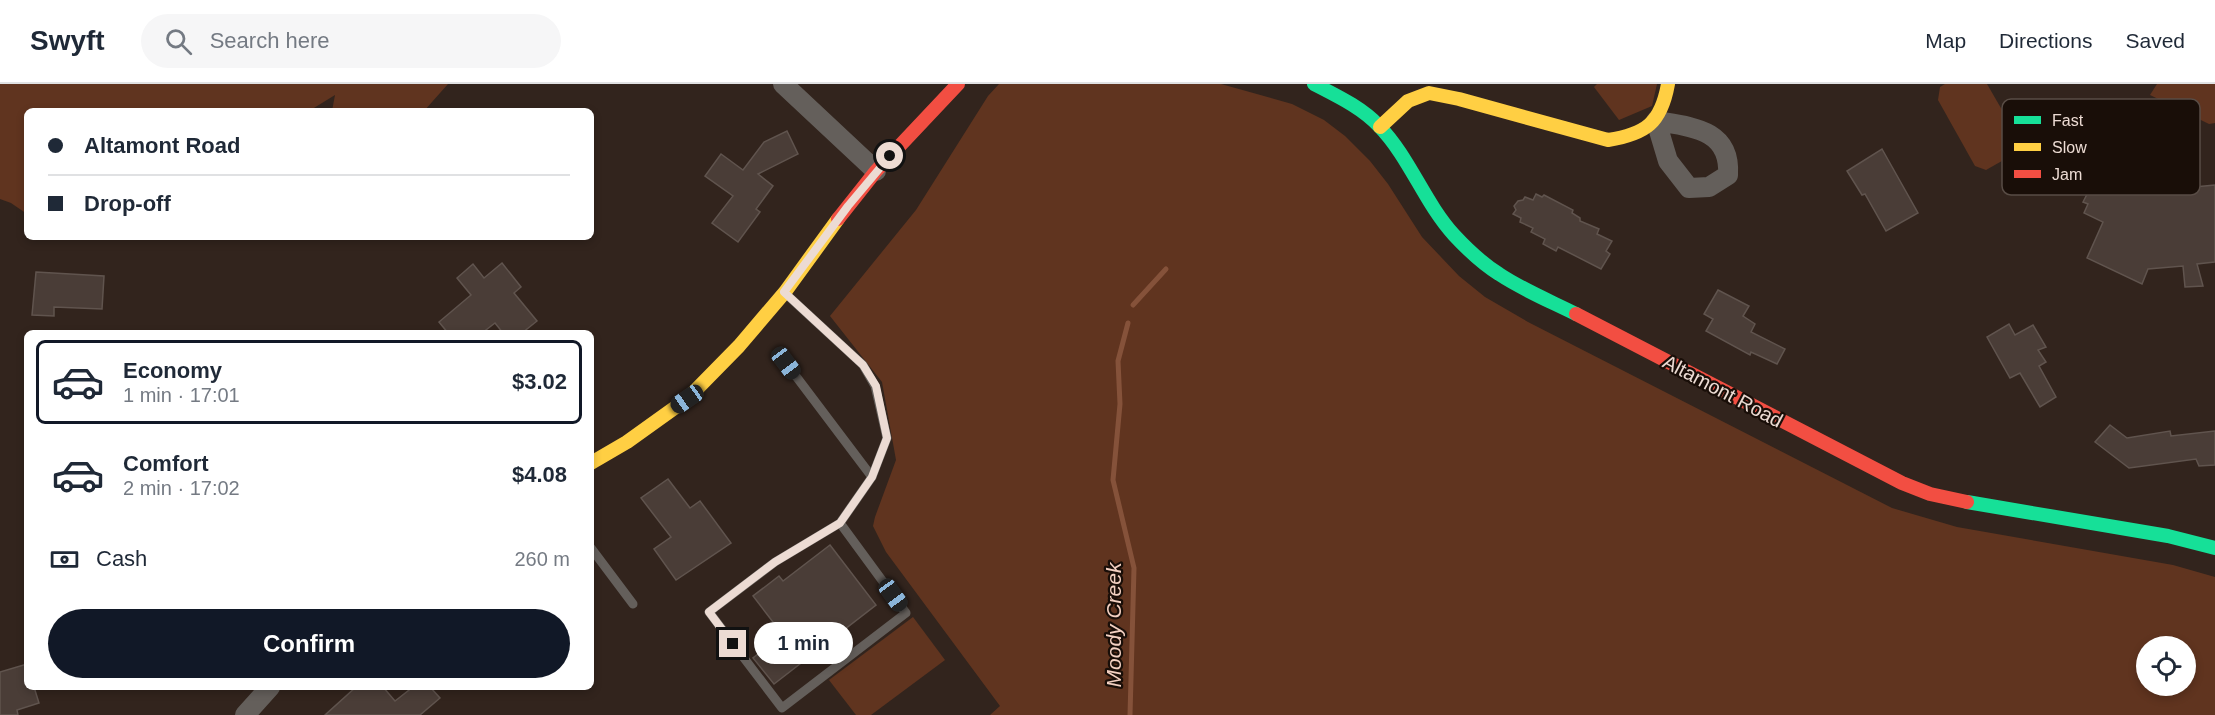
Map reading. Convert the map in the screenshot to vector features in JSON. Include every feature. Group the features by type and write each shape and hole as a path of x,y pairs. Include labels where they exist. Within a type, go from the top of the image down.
{"street":[{"path":"783,84 876,171"},
{"path":"594,461 627,442 687,399 739,346 784,292 876,171 958,84"},
{"name":"Altamont Road","path":"1314,84 1343,99 1380,127 1396,148 1434,210 1473,254 1498,274 1831,448 1902,483 1930,494 1969,503 2168,536 2215,548"},
{"path":"1380,127 1408,101 1429,89 1608,140 1629,138 1644,131 1656,121 1666,101 1668,84"},
{"path":"245,715 267,690"}],"lane":[{"path":"784,292 863,365 876,386 887,438 872,477 840,523 775,562 709,612 782,708 906,613 840,523"},
{"path":"786,363 872,477"},
{"path":"594,552 633,604"}],"shaded area":[{"path":"0,84 448,84 427,108 333,108 335,95 314,108 24,108 24,212 0,199"},
{"path":"999,84 1221,84 1292,104 1324,120 1345,136 1370,161 1388,184 1422,237 1459,276 1485,297 1528,322 1892,508 1957,527 2173,565 2215,577 2215,715 990,715 1000,706 886,552 873,526 896,460 882,382 830,316 916,210 988,96"},
{"path":"1597,84 1657,84 1652,106 1619,120 1594,87"},
{"path":"1945,84 1987,84 2002,110 2002,161 1986,170 1975,166 1938,100 1940,87"},
{"path":"2157,84 2215,84 2215,123 2209,124 2200,120 2200,99 2158,99 2150,95"},
{"path":"913,617 945,660 871,715 856,715 829,680"}],"building":[{"path":"787,131 798,154 758,174 773,186 756,209 760,212 738,242 712,223 733,196 705,176 721,154 743,170 764,142"},
{"path":"1882,149 1918,213 1886,231 1865,194 1862,195 1847,171"},
{"path":"2215,185 2215,262 2197,264 2203,286 2185,287 2183,266 2148,269 2142,284 2087,258 2103,222 2084,213 2088,204 2083,202 2087,195 2200,195 2200,186"},
{"path":"1536,194 1542,197 1544,195 1573,210 1572,213 1580,218 1580,221 1599,229 1597,234 1612,241 1606,251 1610,254 1601,269 1558,247 1556,251 1543,244 1545,239 1531,232 1533,228 1520,222 1521,218 1513,214 1516,210 1514,206 1518,201 1525,197 1533,200"},
{"path":"502,263 521,287 514,293 537,321 526,330 501,330 495,323 486,330 446,330 439,322 471,295 457,278 473,264 484,278"},
{"path":"36,272 104,276 102,309 54,307 54,316 32,315"},
{"path":"1718,290 1749,306 1743,316 1755,324 1751,332 1785,349 1777,364 1751,352 1750,355 1706,331 1713,319 1704,314"},
{"path":"2009,324 2015,335 2033,325 2046,347 2038,350 2046,362 2039,366 2056,397 2040,407 2020,373 2010,378 1987,337"},
{"path":"2110,425 2127,438 2170,431 2171,436 2215,431 2215,465 2199,466 2196,459 2129,468 2095,442"},
{"path":"668,479 690,508 700,501 731,543 676,580 654,549 671,537 641,498"},
{"path":"830,545 876,605 774,684 753,658 783,635 753,596 779,576 783,581"},
{"path":"24,665 24,690 35,690 39,703 17,710 18,715 0,715 0,672"},
{"path":"353,690 386,690 395,701 409,690 433,690 440,698 420,715 325,715"}],"waterway":[{"name":"Moody Creek","path":"1133,305 1166,269"},
{"name":"Moody Creek","path":"1128,323 1118,361 1120,404 1113,480 1134,568 1130,715"}],"traffic: fast":[{"path":"1314,84 1357,108 1379,126 1400,152 1443,222 1475,256 1508,280 1576,314"},
{"path":"1967,502 2168,536 2215,548"}],"traffic: slow":[{"path":"1380,127 1408,101 1429,93 1459,99 1608,140 1632,134 1650,124 1661,108 1668,84"},
{"path":"594,461 627,442 687,399 739,346 785,292 838,219"}],"traffic: jam":[{"path":"838,219 876,171 958,84"},
{"path":"1576,314 1902,483 1930,494 1967,502"}],"route":[{"path":"733,644 709,612 775,562 840,523 872,477 887,438 876,386 863,365 784,292 848,206 890,156"}]}
